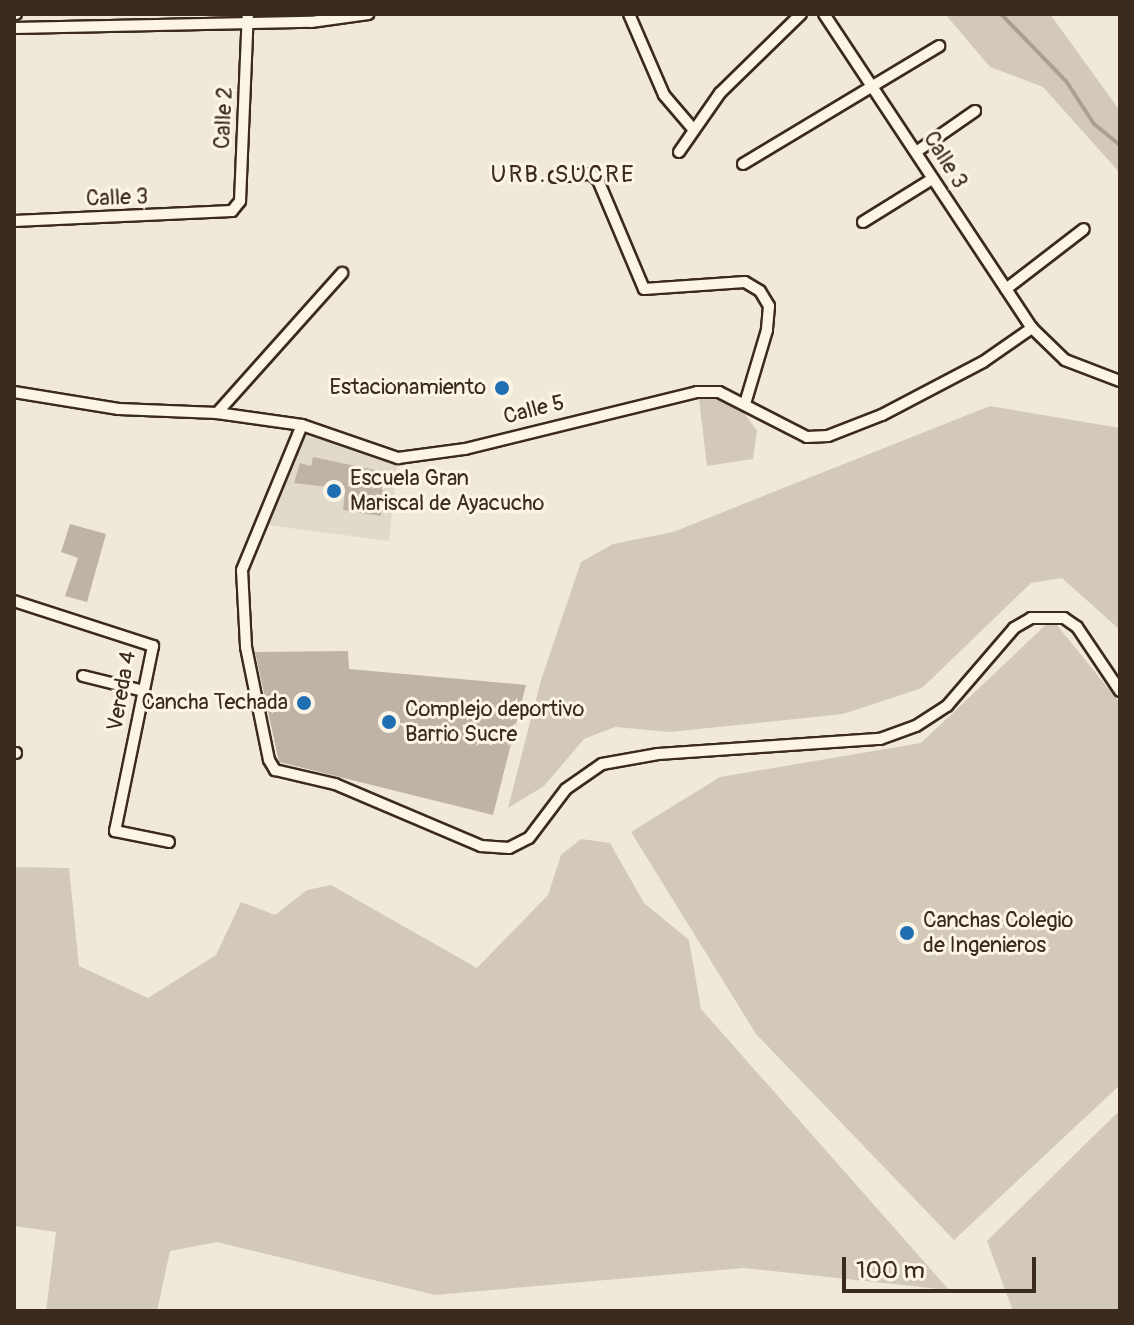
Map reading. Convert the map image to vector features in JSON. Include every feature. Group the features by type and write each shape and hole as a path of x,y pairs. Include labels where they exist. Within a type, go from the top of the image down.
{"street":[{"path":"14,28 368,14"},
{"path":"629,14 664,95 694,130"},
{"path":"679,152 720,93 801,14"},
{"name":"Calle 3","path":"824,14 1032,328 1065,360 1120,381"},
{"name":"Calle 2","path":"221,215 240,201 249,19"},
{"path":"743,164 939,46"},
{"path":"916,152 975,111"},
{"path":"555,177 591,174 598,180 640,287 647,290 745,282 760,291 769,306 767,330 745,404"},
{"path":"863,222 932,179"},
{"name":"Calle 3","path":"14,221 221,215"},
{"path":"1006,289 1084,229"},
{"path":"217,413 342,273"},
{"name":"Calle 5","path":"14,392 119,409 217,413 302,425 381,454 417,458 675,394 719,392 807,437 828,436 882,415 983,362 1032,328"},
{"path":"302,425 242,570 246,647 269,760 275,770 394,806 481,846 509,848 529,838 566,789 602,764 658,754 880,739 916,726 947,706 1014,628 1031,618 1064,618 1077,627 1120,691"},
{"name":"Vereda 4","path":"14,601 153,646 115,831 169,842"},
{"path":"83,676 144,691"}],"shaded area":[{"path":"945,14 1050,14 1120,111 1120,173 1043,87 990,67"},
{"path":"716,396 736,402 757,431 753,459 707,466 699,399"},
{"path":"990,406 1120,428 1120,630 1062,578 1031,583 922,688 843,714 670,732 615,727 584,739 544,786 508,808 541,680 581,562 613,544 673,532"},
{"name":"Escuela Gran Mariscal de Ayacucho","path":"302,425 398,458 389,541 259,524"},
{"name":"Canchas Colegio de Ingenieros","path":"1052,619 1120,703 1120,1085 954,1240 756,1034 631,832 720,777 921,743"},
{"path":"581,839 610,843 644,903 689,940 701,1009 949,1290 744,1268 435,1295 217,1242 170,1251 157,1311 46,1311 56,1232 14,1226 14,867 69,868 79,966 148,998 216,955 241,902 275,915 307,890 331,885 477,968 548,895 561,855"},
{"path":"1120,1110 1120,1311 1013,1311 987,1241"}],"building":[{"path":"313,457 384,472 381,516 343,510 345,489 294,483 300,463 311,466"},
{"path":"70,524 106,534 87,602 65,596 78,558 61,552"},
{"name":"Complejo deportivo Barrio Sucre","path":"348,651 349,669 526,685 493,815 279,762 255,652"}],"waterway":[{"path":"1001,14 1066,81 1094,124 1120,145"}],"place":[{"name":"Estacionamiento","path":"502,388"},
{"name":"Escuela Gran Mariscal de Ayacucho","path":"334,491"},
{"name":"Cancha Techada","path":"304,703"},
{"name":"Complejo deportivo Barrio Sucre","path":"389,722"},
{"name":"Canchas Colegio de Ingenieros","path":"907,933"}],"district":[{"name":"URB. SUCRE","path":"563,175"}]}
